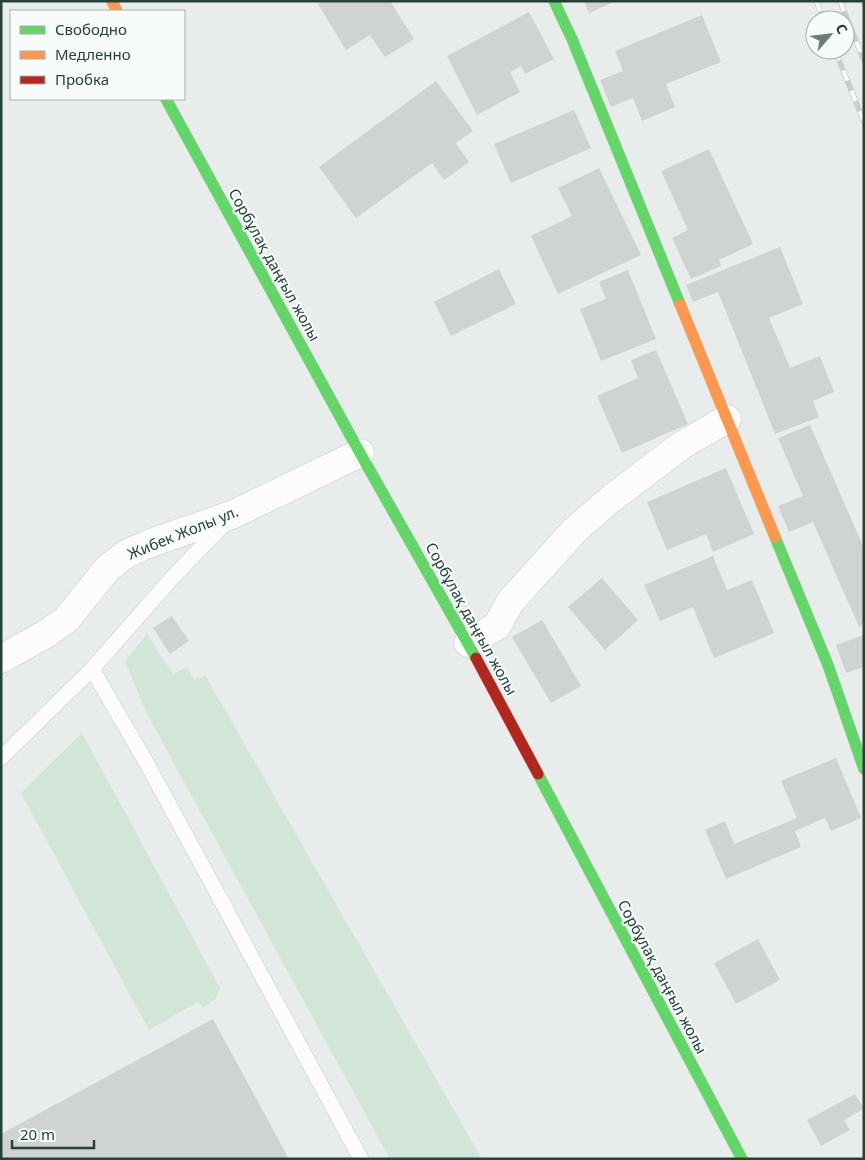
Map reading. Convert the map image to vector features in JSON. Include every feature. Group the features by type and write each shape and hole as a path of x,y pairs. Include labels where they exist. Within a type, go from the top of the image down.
{"main road":[{"path":"554,1 572,39 828,665 864,769"},
{"name":"Сорбұлақ даңғыл жолы","path":"167,100 360,453 468,643 742,1159"}],"street":[{"path":"468,643 497,626 510,602 575,530 612,498 682,445 727,419"},
{"name":"Жибек Жолы ул.","path":"1,659 44,635 66,620 107,569 126,554 148,544 234,514 360,453"}],"lane":[{"path":"1,758 92,669 172,578 234,514"},
{"path":"92,669 146,762 361,1159"}],"green space":[{"path":"147,634 173,674 187,667 194,680 205,675 482,1159 390,1159 147,714 125,661"},
{"path":"82,733 220,988 216,998 203,1008 198,1002 149,1030 21,793"}],"building":[{"path":"323,1 390,1 414,39 385,57 370,35 346,50 318,4"},
{"path":"584,1 616,1 589,13"},
{"path":"529,12 554,59 525,74 521,66 510,72 520,92 477,115 447,56"},
{"path":"702,15 721,62 666,84 675,107 642,121 633,98 611,107 600,80 623,71 615,51"},
{"path":"436,81 473,131 456,143 469,162 444,180 432,163 356,218 319,167"},
{"path":"574,110 591,148 511,183 494,144"},
{"path":"709,149 753,244 719,260 721,266 691,279 672,238 688,230 661,171"},
{"path":"599,168 641,255 558,294 531,236 572,216 558,188"},
{"path":"780,247 803,304 769,318 790,368 820,356 834,392 813,401 819,417 775,434 718,292 693,302 686,285"},
{"path":"499,269 516,304 451,336 434,302"},
{"path":"628,270 656,339 601,361 580,309 606,299 599,282"},
{"path":"656,350 688,424 622,453 597,396 638,378 631,360"},
{"path":"810,425 864,548 864,624 859,627 813,522 789,532 778,506 803,496 778,438"},
{"path":"726,468 754,534 713,552 706,534 667,550 647,502"},
{"path":"713,556 727,590 752,580 774,633 714,658 693,607 660,621 644,585"},
{"path":"602,578 638,620 605,650 568,607"},
{"path":"172,616 189,641 170,654 153,628"},
{"path":"542,620 581,686 551,703 512,637"},
{"path":"864,635 864,667 846,673 836,645"},
{"path":"836,758 861,818 831,831 825,818 795,831 801,847 726,879 705,830 725,821 734,844 797,818 781,781"},
{"path":"758,939 780,980 736,1004 714,963"},
{"path":"213,1019 289,1159 1,1159 1,1134"},
{"path":"855,1094 864,1109 844,1120 850,1130 821,1146 807,1120"}],"railway":[{"path":"816,1 820,10"},
{"path":"840,1 864,61"},
{"path":"839,60 864,122"}],"traffic: fast":[{"path":"554,1 572,39 680,304"},
{"path":"167,100 360,453 476,658"},
{"path":"775,537 828,665 864,769"},
{"path":"538,774 742,1159"}],"traffic: slow":[{"path":"112,1 116,10"},
{"path":"680,304 775,537"}],"traffic: jam":[{"path":"476,658 538,774"}]}
